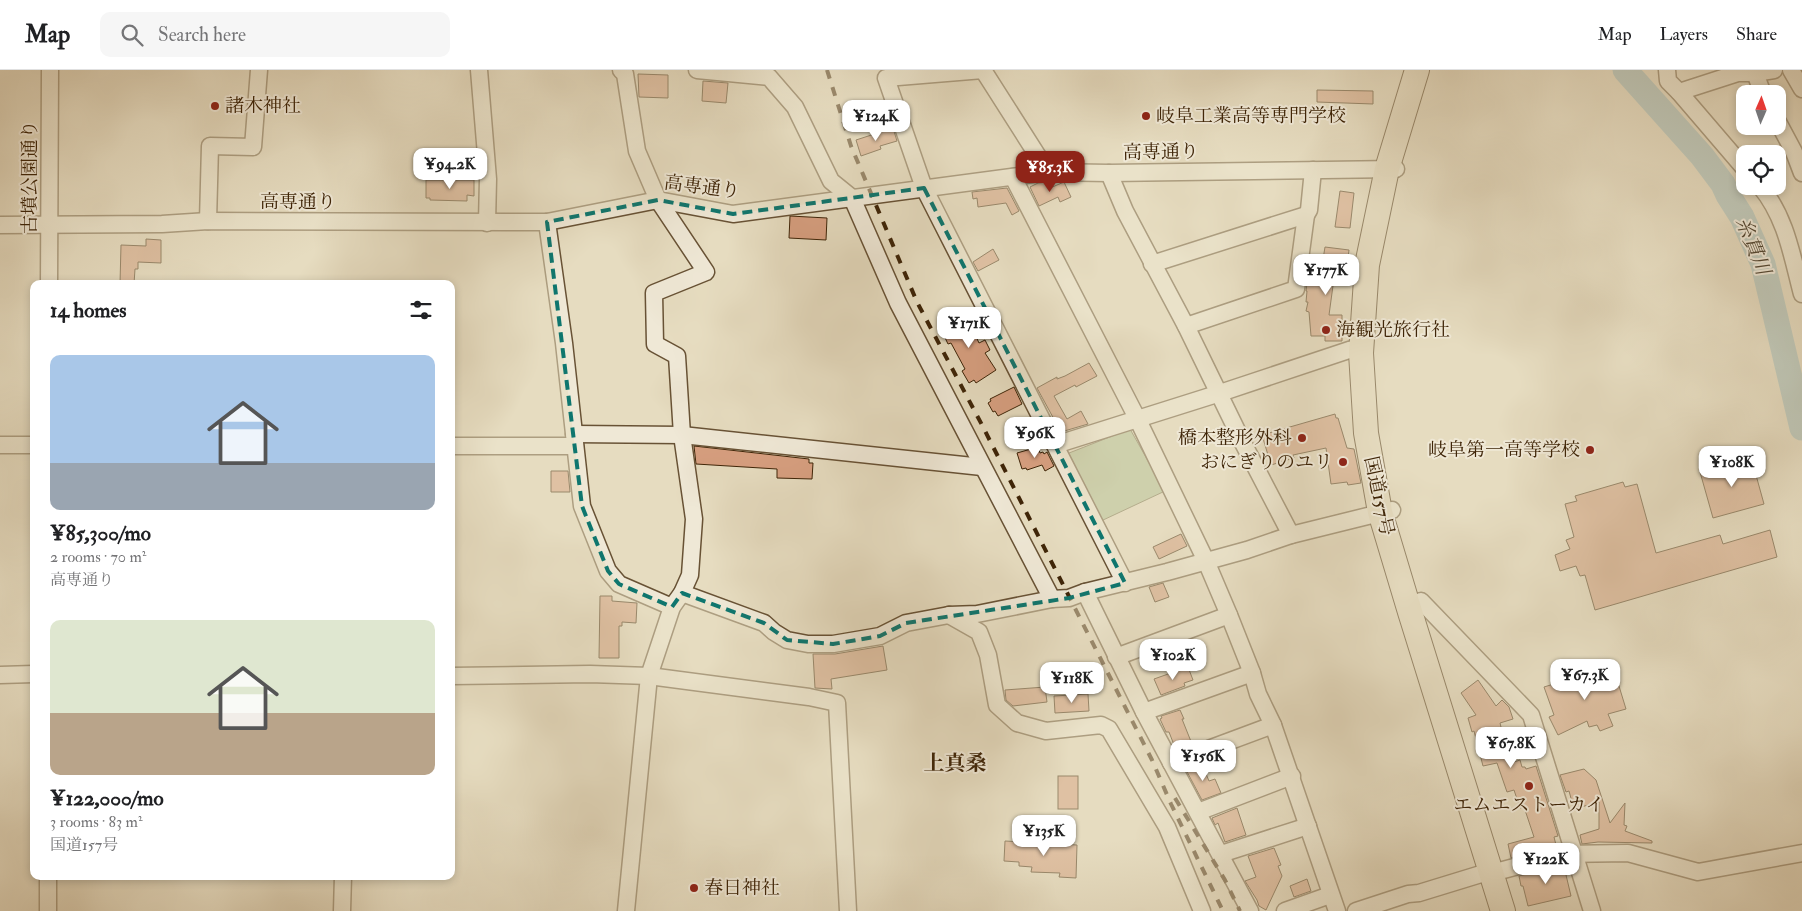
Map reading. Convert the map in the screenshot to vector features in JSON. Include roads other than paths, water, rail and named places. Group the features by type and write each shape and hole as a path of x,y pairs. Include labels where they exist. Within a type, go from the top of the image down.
{"highway":[{"name":"国道157号","path":"1417,70 1367,265 1362,348 1366,433 1410,612 1497,872 1515,911"},
{"name":"国道157号","path":"1428,70 1393,169 1381,265 1375,353 1386,511 1421,600 1497,872 1503,911"}],"street":[{"name":"古墳公園通り","path":"49,280 50,70"},
{"path":"208,222 210,146 253,146 259,70"},
{"path":"479,70 488,178 487,223"},
{"path":"621,70 625,74 637,151 658,200 706,272 654,292 656,344 677,356 682,435 694,519 690,576 682,593 672,606 649,676 626,911"},
{"path":"697,70 769,77 795,107 831,181 852,198 898,303 1052,599"},
{"path":"1048,172 983,70 886,78 924,188 1125,583"},
{"path":"1668,78 1738,72 1755,73 1774,70"},
{"path":"1791,70 1802,89"},
{"path":"1755,73 1760,85"},
{"path":"1668,78 1736,158"},
{"path":"1785,135 1802,173"},
{"name":"高専通り","path":"0,225 50,226 208,222 547,222 658,200 733,214 1048,172 1109,173 1393,169"},
{"path":"1186,326 1296,289 1306,215 1310,210 1312,170"},
{"path":"1109,173 1125,211 1186,326 1242,441 1292,535"},
{"path":"1012,177 1137,418 1230,615 1258,694 1292,776 1330,895 1337,911"},
{"path":"1767,195 1786,229 1802,294"},
{"path":"1152,264 1306,215"},
{"path":"547,222 564,343 582,506 608,570 619,584 672,606"},
{"path":"1055,445 1349,350 1362,348"},
{"path":"455,446 682,435 982,467"},
{"path":"0,445 30,445"},
{"path":"682,593 764,623 787,640 808,644 833,644 880,636 906,623 949,615 977,614 1052,599 1069,598 1206,561 1292,535 1386,511"},
{"path":"1086,592 1144,712 1250,911"},
{"path":"1421,600 1531,715 1592,911"},
{"path":"949,615 979,632 988,655 997,705 1017,723 1046,731 1100,725 1109,729 1167,827 1202,911"},
{"path":"1116,657 1230,615"},
{"path":"1144,712 1252,673"},
{"path":"0,675 30,674"},
{"path":"455,676 590,674 649,676 809,697 838,703 848,911"},
{"path":"1171,763 1272,725"},
{"path":"1198,812 1292,776"},
{"path":"1221,854 1308,826"},
{"path":"1356,911 1408,894 1419,893 1481,874 1497,872 1563,854 1628,853 1698,872 1802,852"},
{"path":"48,880 48,911"},
{"path":"342,911 343,880"},
{"path":"1285,911 1330,895"}],"waterway":[{"name":"糸貫川","path":"1625,70 1702,156 1723,184 1742,217 1763,264 1802,428"}],"railway":[{"path":"827,70 851,146 917,302 982,425 1152,760 1171,804 1223,911"},
{"path":"1175,798 1225,880 1240,911"}],"place":[{"name":"諸木神社","path":"215,106"},
{"name":"岐阜工業高等専門学校","path":"1146,116"},
{"name":"海観光旅行社","path":"1326,330"},
{"name":"橋本整形外科","path":"1302,438"},
{"name":"岐阜第一高等学校","path":"1590,450"},
{"name":"おにぎりのユリ","path":"1343,462"},
{"name":"エムエストーカイ","path":"1529,786"},
{"name":"春日神社","path":"694,888"}],"district":[{"name":"上真桑","path":"955,763"}]}
